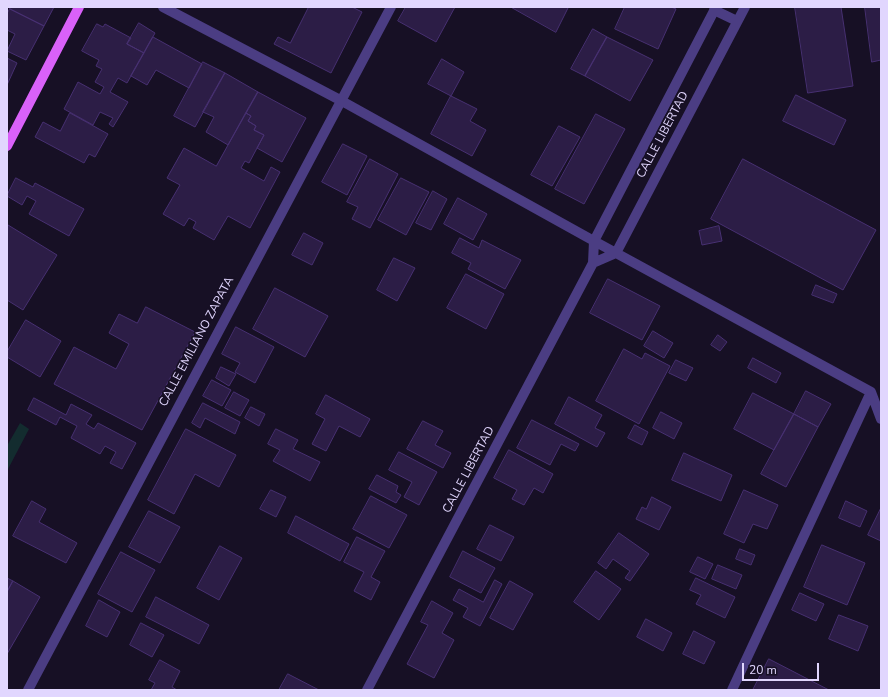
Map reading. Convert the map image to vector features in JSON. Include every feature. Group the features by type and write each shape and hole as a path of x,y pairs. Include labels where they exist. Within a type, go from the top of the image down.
{"main road":[{"path":"7,146 79,7"}],"street":[{"path":"163,7 340,100 871,392 881,419"},
{"name":"CALLE EMILIANO ZAPATA","path":"28,690 340,100 391,7"},
{"name":"CALLE LIBERTAD","path":"616,253 744,7"},
{"path":"715,9 737,21"},
{"name":"CALLE LIBERTAD","path":"367,690 593,263 594,241 715,9"},
{"path":"593,263 616,253"},
{"path":"732,690 871,392"}],"green space":[{"path":"20,423 29,429 7,471 7,446"}],"building":[{"path":"10,7 54,7 44,26 10,9"},
{"path":"309,7 352,7 362,12 331,73 274,44 278,37 290,43"},
{"path":"406,7 455,7 436,42 398,21"},
{"path":"511,7 566,7 568,8 556,32"},
{"path":"625,7 671,7 676,9 658,49 615,29"},
{"path":"795,7 841,7 853,86 808,93"},
{"path":"865,7 881,7 881,60 872,62"},
{"path":"10,9 44,26 26,60 7,51 15,34 7,30 7,14"},
{"path":"139,23 155,33 144,53 127,44"},
{"path":"97,24 103,27 105,24 131,38 127,44 144,53 127,83 118,78 110,92 128,102 113,127 109,124 113,118 100,112 93,125 64,109 78,82 100,94 104,87 95,82 102,69 96,66 99,60 82,51"},
{"path":"593,29 607,37 585,76 571,69"},
{"path":"153,37 202,64 189,88 156,70 147,85 131,76"},
{"path":"607,37 653,60 630,101 585,76"},
{"path":"7,58 17,63 7,85"},
{"path":"442,59 464,72 451,96 428,84"},
{"path":"203,62 225,73 195,127 174,116"},
{"path":"225,73 258,92 228,145 206,132 214,117 203,112"},
{"path":"258,92 306,118 282,162 257,148 264,135 254,130 256,126 248,121 251,116 246,113"},
{"path":"796,95 846,120 834,145 783,121"},
{"path":"451,96 477,109 470,121 486,130 472,156 431,134"},
{"path":"70,113 108,134 95,157 89,154 84,163 35,137 43,122 60,131"},
{"path":"246,113 251,116 248,121 256,126 254,130 264,135 249,163 245,161 241,168 264,181 271,167 280,172 250,228 228,216 214,240 193,228 196,222 189,218 184,226 163,214 180,185 167,178 184,148 216,166"},
{"path":"596,114 625,129 584,204 555,189"},
{"path":"559,126 580,137 552,186 531,175"},
{"path":"343,144 367,156 347,195 322,182"},
{"path":"370,159 398,174 370,228 352,219 358,207 347,202"},
{"path":"743,159 876,230 843,290 711,219"},
{"path":"16,178 33,187 35,183 84,209 69,236 29,214 36,201 27,196 22,205 7,196"},
{"path":"401,178 429,192 406,235 378,220"},
{"path":"433,191 447,199 431,230 416,223"},
{"path":"458,198 487,214 473,240 444,224"},
{"path":"8,225 57,255 23,310 7,300"},
{"path":"719,226 722,241 702,245 699,231"},
{"path":"304,233 323,243 312,265 292,255"},
{"path":"460,238 479,248 482,240 521,260 505,289 468,269 471,263 452,253"},
{"path":"394,258 415,268 397,301 377,290"},
{"path":"466,274 504,294 486,329 447,308"},
{"path":"608,279 660,306 642,340 590,313"},
{"path":"816,285 837,294 833,303 812,295"},
{"path":"275,288 328,316 305,357 253,329"},
{"path":"146,307 195,332 142,430 54,384 74,347 116,369 129,344 109,333 119,314 137,323"},
{"path":"26,320 61,341 40,377 7,357 7,352"},
{"path":"236,327 274,347 255,383 235,372 240,363 222,354"},
{"path":"653,331 673,343 664,358 644,346"},
{"path":"718,335 727,342 720,351 711,345"},
{"path":"624,349 642,359 645,353 670,366 639,424 596,401"},
{"path":"753,358 781,373 776,383 748,368"},
{"path":"676,360 693,368 686,381 669,373"},
{"path":"221,367 236,374 229,386 216,378"},
{"path":"212,380 231,390 222,406 203,396"},
{"path":"806,391 831,404 818,427 794,414"},
{"path":"234,392 249,400 240,416 225,408"},
{"path":"753,393 794,414 774,450 734,429"},
{"path":"326,395 370,419 360,437 339,426 326,451 312,444 325,419 316,414"},
{"path":"569,397 602,415 595,428 605,433 597,447 555,424"},
{"path":"34,398 66,415 71,404 92,415 86,424 94,429 98,423 136,443 122,469 110,463 116,452 105,446 100,454 71,438 77,426 60,417 56,425 28,410"},
{"path":"203,403 240,422 235,434 205,418 200,428 192,423"},
{"path":"251,407 265,414 259,426 245,418"},
{"path":"661,412 682,423 674,439 653,428"},
{"path":"794,414 818,427 786,487 761,474"},
{"path":"532,420 579,444 575,451 561,444 550,465 517,448"},
{"path":"423,421 443,431 435,445 451,453 443,468 407,449"},
{"path":"635,425 648,432 642,445 628,438"},
{"path":"186,429 236,455 219,487 195,474 174,514 148,500"},
{"path":"276,429 298,440 293,449 320,462 310,481 273,461 280,450 268,444"},
{"path":"509,450 553,474 543,493 534,488 524,505 512,499 517,490 494,478"},
{"path":"399,452 437,472 419,505 404,497 412,482 389,470"},
{"path":"684,453 732,475 721,501 672,480"},
{"path":"377,475 398,486 396,492 401,495 396,503 369,489"},
{"path":"271,490 286,497 276,517 260,509"},
{"path":"744,490 778,505 767,529 753,524 744,543 724,534"},
{"path":"371,496 407,515 389,548 353,529"},
{"path":"652,497 671,507 659,530 636,519 642,507 646,509"},
{"path":"32,501 46,509 39,522 77,543 66,563 13,536"},
{"path":"846,501 867,511 860,527 839,518"},
{"path":"881,508 881,541 868,535"},
{"path":"149,511 180,527 160,563 129,547"},
{"path":"296,516 349,544 340,561 288,533"},
{"path":"490,525 514,537 501,561 477,549"},
{"path":"619,533 649,554 630,581 625,578 630,571 613,559 606,569 598,563"},
{"path":"357,537 385,551 371,577 380,582 371,600 354,591 364,572 344,562"},
{"path":"822,545 865,563 847,605 804,587"},
{"path":"220,546 242,558 219,600 197,588"},
{"path":"740,549 755,555 751,565 736,559"},
{"path":"463,551 495,568 481,593 450,577"},
{"path":"121,552 155,570 132,612 98,594"},
{"path":"698,557 713,564 705,579 690,572"},
{"path":"718,565 742,575 736,589 712,579"},
{"path":"596,571 621,589 599,620 574,602"},
{"path":"7,578 13,581 7,592"},
{"path":"696,578 735,597 725,618 696,604 701,595 690,590"},
{"path":"495,580 502,584 480,626 463,617 468,608 453,600 459,589 483,602"},
{"path":"13,581 40,597 7,654 7,592"},
{"path":"510,581 533,594 513,630 490,618"},
{"path":"800,593 824,604 816,621 792,610"},
{"path":"156,597 209,625 199,644 146,617"},
{"path":"99,600 120,612 107,637 86,626"},
{"path":"432,601 453,613 442,633 454,640 434,678 407,664 428,625 421,622"},
{"path":"839,615 868,626 858,651 829,639"},
{"path":"646,619 672,633 663,651 637,637"},
{"path":"141,623 164,635 152,657 130,645"},
{"path":"694,631 715,642 704,664 683,654"},
{"path":"769,659 829,690 753,690"},
{"path":"160,660 180,671 172,687 177,690 151,690 155,683 149,680"},
{"path":"288,674 319,690 279,690"}]}
